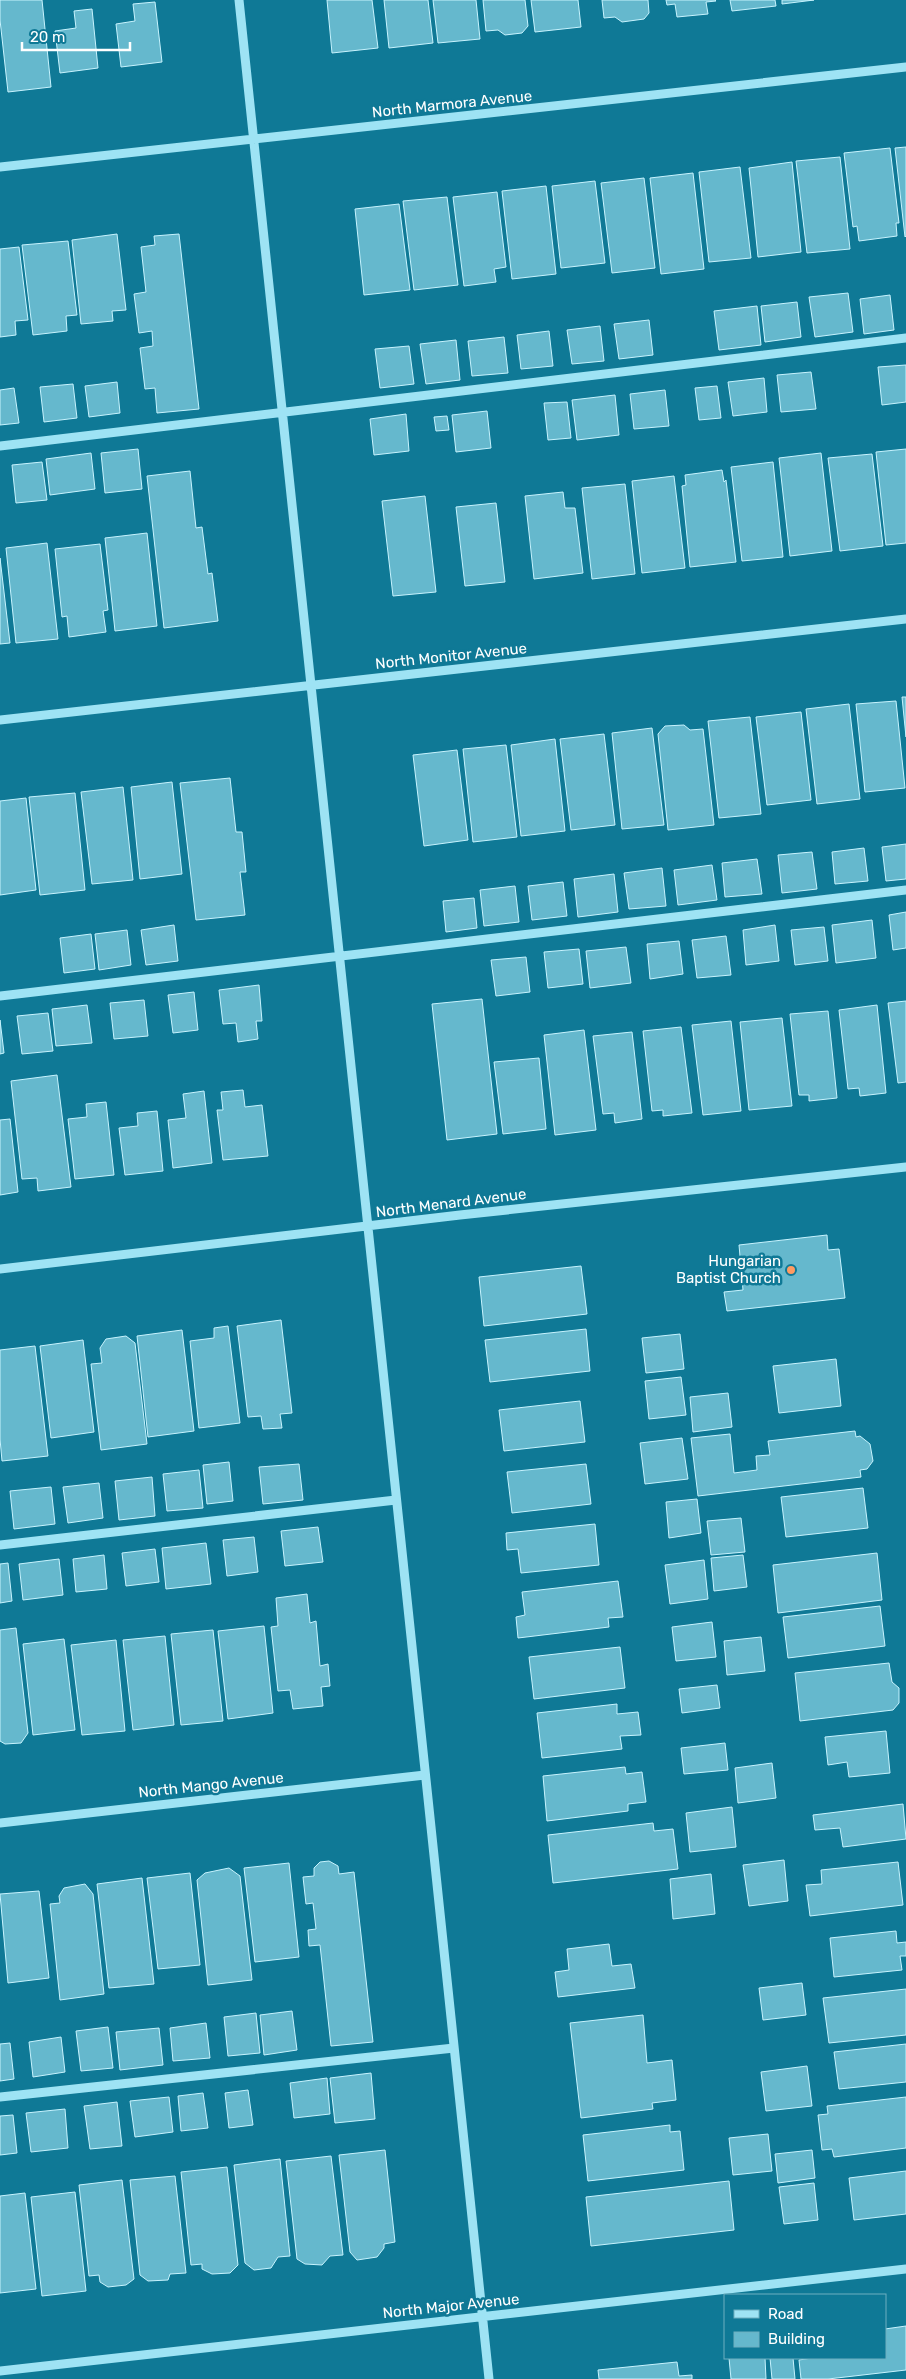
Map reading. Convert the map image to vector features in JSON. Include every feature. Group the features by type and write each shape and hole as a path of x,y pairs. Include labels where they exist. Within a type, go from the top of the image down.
{"street":[{"path":"238,0 489,2379"},
{"name":"North Marmora Avenue","path":"0,167 906,67"},
{"path":"0,446 906,338"},
{"name":"North Monitor Avenue","path":"0,720 906,619"},
{"path":"0,996 906,890"},
{"name":"North Menard Avenue","path":"0,1269 460,1215 906,1167"},
{"path":"0,1545 396,1500"},
{"name":"North Mango Avenue","path":"0,1823 425,1775"},
{"path":"0,2097 454,2048"},
{"name":"North Major Avenue","path":"0,2371 906,2269"}],"building":[{"path":"0,0 42,0 51,87 8,92 0,20"},
{"path":"327,0 372,0 378,48 332,53"},
{"path":"384,0 428,0 433,43 389,48"},
{"path":"433,0 476,0 480,39 438,43"},
{"path":"483,0 525,0 528,26 522,33 505,35 498,30 486,31"},
{"path":"531,0 578,0 581,27 535,32"},
{"path":"602,0 648,0 649,13 644,19 622,22 615,17 604,18"},
{"path":"666,0 716,1 706,2 708,14 677,17 675,4 667,5"},
{"path":"730,0 775,0 776,6 732,11"},
{"path":"782,0 814,0 782,4"},
{"path":"155,2 162,62 121,67 116,24 135,21 133,4"},
{"path":"92,9 98,68 60,73 55,31 76,28 74,11"},
{"path":"906,147 906,236 905,237 895,148"},
{"path":"890,148 899,223 896,223 897,236 859,241 857,226 853,227 844,153"},
{"path":"840,157 850,249 807,253 796,161"},
{"path":"792,162 801,252 758,257 749,168"},
{"path":"740,167 751,258 709,262 699,172"},
{"path":"693,173 704,269 661,274 650,178"},
{"path":"644,178 655,268 612,273 601,183"},
{"path":"595,181 605,263 561,268 552,186"},
{"path":"546,186 556,274 512,279 502,191"},
{"path":"497,192 506,267 494,269 496,282 464,286 453,197"},
{"path":"447,197 458,285 414,290 403,201"},
{"path":"399,204 410,290 364,295 355,209"},
{"path":"117,234 126,310 112,311 113,321 81,324 72,240"},
{"path":"179,234 199,409 157,413 155,388 145,389 140,348 153,346 152,331 139,333 134,294 146,292 141,247 155,245 154,236"},
{"path":"68,241 77,315 66,316 67,331 33,335 22,245"},
{"path":"19,247 28,320 15,321 16,335 0,337 0,249"},
{"path":"848,293 853,332 815,337 809,297"},
{"path":"890,295 894,330 864,334 860,299"},
{"path":"797,302 801,337 765,342 761,306"},
{"path":"757,306 761,345 719,350 714,311"},
{"path":"649,320 653,355 619,359 614,324"},
{"path":"600,326 604,361 572,364 567,330"},
{"path":"549,331 553,366 521,369 517,335"},
{"path":"504,337 508,373 472,376 468,341"},
{"path":"456,340 460,380 426,384 420,344"},
{"path":"409,346 414,384 380,388 375,349"},
{"path":"906,365 906,402 882,405 878,367"},
{"path":"811,372 816,409 781,412 777,375"},
{"path":"764,378 767,412 733,416 728,382"},
{"path":"117,382 120,413 89,417 85,386"},
{"path":"73,384 77,418 44,422 40,387"},
{"path":"717,386 721,418 699,420 695,388"},
{"path":"14,388 19,423 0,425 0,390"},
{"path":"665,390 669,426 634,429 630,394"},
{"path":"615,395 619,435 577,440 572,400"},
{"path":"567,402 571,438 548,440 544,403"},
{"path":"487,411 491,448 456,452 452,415"},
{"path":"406,414 409,451 374,455 370,419"},
{"path":"447,416 449,430 436,431 434,417"},
{"path":"138,449 142,489 105,493 101,453"},
{"path":"906,449 906,543 886,545 876,452"},
{"path":"91,453 95,489 50,495 46,459"},
{"path":"821,453 832,551 790,556 779,458"},
{"path":"872,454 883,546 840,551 828,458"},
{"path":"42,462 47,500 16,503 12,465"},
{"path":"773,462 783,557 742,561 731,467"},
{"path":"722,470 724,482 726,480 736,562 690,567 682,486 686,485 685,475"},
{"path":"190,471 196,528 202,527 208,574 212,573 218,621 164,628 147,476"},
{"path":"674,476 685,568 642,573 632,481"},
{"path":"625,484 635,574 592,579 582,488"},
{"path":"563,492 565,508 575,508 583,573 534,579 525,496"},
{"path":"425,496 436,592 393,596 382,501"},
{"path":"496,503 505,582 465,586 456,507"},
{"path":"147,533 157,626 115,631 105,538"},
{"path":"47,543 58,639 16,643 6,548"},
{"path":"100,544 108,610 103,611 106,632 69,637 67,616 62,617 55,549"},
{"path":"0,558 10,643 0,644"},
{"path":"902,697 906,697 906,737"},
{"path":"896,701 905,788 865,792 856,704"},
{"path":"849,704 860,799 817,804 806,709"},
{"path":"801,712 811,800 767,805 756,717"},
{"path":"750,717 761,814 719,818 708,721"},
{"path":"684,725 690,730 703,729 714,825 668,830 658,734 665,726"},
{"path":"652,728 664,825 622,829 612,733"},
{"path":"604,734 615,825 571,830 560,739"},
{"path":"555,739 565,831 521,836 511,745"},
{"path":"506,745 517,837 473,842 463,749"},
{"path":"457,750 468,840 424,846 413,755"},
{"path":"230,778 236,832 242,832 246,872 240,872 245,915 196,920 180,783"},
{"path":"172,782 182,874 140,879 131,787"},
{"path":"123,787 133,880 92,884 81,792"},
{"path":"75,793 85,890 40,895 29,797"},
{"path":"26,798 36,890 0,895 0,801"},
{"path":"906,844 906,879 886,881 882,847"},
{"path":"864,848 868,881 835,884 832,852"},
{"path":"812,852 817,889 782,893 778,855"},
{"path":"757,859 762,894 725,897 722,863"},
{"path":"712,865 717,900 678,905 674,870"},
{"path":"662,868 666,906 629,909 624,873"},
{"path":"614,874 618,912 578,917 574,879"},
{"path":"563,882 567,916 532,920 528,886"},
{"path":"515,886 519,922 484,926 480,890"},
{"path":"474,898 477,928 446,932 443,901"},
{"path":"906,912 906,948 893,950 889,915"},
{"path":"872,920 876,958 836,963 832,925"},
{"path":"174,925 178,961 146,965 141,930"},
{"path":"775,925 779,961 746,965 743,930"},
{"path":"824,927 828,961 795,965 791,930"},
{"path":"127,930 131,965 99,970 95,934"},
{"path":"91,934 95,969 64,973 60,938"},
{"path":"726,936 731,975 697,978 692,940"},
{"path":"679,941 683,974 650,979 647,944"},
{"path":"626,947 631,983 590,988 586,951"},
{"path":"579,949 583,984 548,988 544,952"},
{"path":"526,957 530,992 496,996 491,960"},
{"path":"259,985 262,1021 256,1021 258,1039 238,1042 236,1023 223,1024 219,990"},
{"path":"194,992 198,1030 173,1033 168,995"},
{"path":"482,999 497,1134 447,1140 432,1004"},
{"path":"144,1000 148,1036 114,1039 110,1003"},
{"path":"906,1001 906,1082 898,1083 888,1003"},
{"path":"87,1005 92,1043 56,1046 52,1009"},
{"path":"877,1005 886,1093 860,1096 859,1088 848,1089 839,1010"},
{"path":"828,1011 837,1098 809,1101 809,1095 799,1095 790,1014"},
{"path":"48,1013 53,1051 22,1054 17,1016"},
{"path":"782,1018 792,1106 749,1110 740,1022"},
{"path":"0,1020 4,1053 0,1054"},
{"path":"731,1021 741,1111 703,1115 692,1025"},
{"path":"681,1027 692,1113 663,1116 663,1110 652,1111 643,1031"},
{"path":"584,1030 596,1130 555,1135 544,1035"},
{"path":"632,1032 642,1119 615,1123 614,1113 603,1114 593,1036"},
{"path":"539,1058 546,1129 503,1134 494,1062"},
{"path":"57,1075 71,1187 38,1191 37,1178 22,1179 11,1081"},
{"path":"243,1090 245,1107 262,1105 268,1156 223,1160 217,1110 223,1110 221,1092"},
{"path":"204,1091 212,1163 173,1168 168,1120 186,1118 183,1094"},
{"path":"106,1102 114,1175 75,1179 68,1119 87,1117 86,1104"},
{"path":"157,1111 163,1171 125,1175 119,1128 138,1126 137,1113"},
{"path":"10,1119 18,1192 0,1195 0,1120"},
{"name":"Hungarian Baptist Church","path":"827,1235 828,1250 839,1249 845,1298 727,1311 724,1292 743,1290 739,1245"},
{"path":"581,1266 587,1314 484,1326 479,1277"},
{"path":"281,1320 292,1413 280,1414 282,1428 263,1429 261,1416 248,1417 237,1326"},
{"path":"228,1326 240,1423 199,1428 190,1341 214,1338 214,1328"},
{"path":"586,1329 590,1371 490,1382 485,1340"},
{"path":"182,1330 194,1431 148,1437 137,1336"},
{"path":"680,1334 684,1369 646,1373 642,1338"},
{"path":"126,1336 135,1343 147,1444 101,1450 91,1364 102,1363 100,1348 106,1339"},
{"path":"83,1340 94,1432 51,1438 40,1346"},
{"path":"35,1346 48,1456 2,1461 0,1439 0,1350"},
{"path":"836,1359 841,1406 779,1413 773,1366"},
{"path":"681,1377 686,1415 649,1419 645,1381"},
{"path":"728,1393 732,1427 693,1432 690,1397"},
{"path":"580,1401 585,1442 504,1451 499,1410"},
{"path":"855,1431 856,1437 860,1436 870,1444 873,1461 867,1469 860,1470 861,1477 698,1496 691,1438 730,1434 734,1473 757,1470 756,1456 770,1455 768,1441"},
{"path":"682,1438 688,1479 645,1484 640,1443"},
{"path":"229,1462 233,1501 207,1504 203,1465"},
{"path":"299,1464 303,1500 263,1504 259,1467"},
{"path":"586,1464 591,1504 512,1513 507,1472"},
{"path":"199,1470 203,1508 167,1511 163,1474"},
{"path":"152,1477 155,1516 119,1520 115,1481"},
{"path":"99,1483 103,1518 68,1523 63,1487"},
{"path":"51,1487 55,1524 14,1529 10,1491"},
{"path":"863,1488 868,1528 786,1537 781,1497"},
{"path":"697,1499 701,1533 669,1538 666,1502"},
{"path":"741,1518 745,1552 711,1555 707,1521"},
{"path":"595,1524 599,1565 521,1573 518,1549 507,1550 506,1533"},
{"path":"318,1527 323,1562 285,1566 281,1531"},
{"path":"254,1537 258,1572 227,1576 223,1540"},
{"path":"206,1543 211,1584 166,1589 162,1548"},
{"path":"155,1549 159,1582 126,1586 122,1553"},
{"path":"877,1553 882,1600 778,1613 773,1565"},
{"path":"104,1555 107,1589 76,1592 73,1559"},
{"path":"743,1555 747,1587 714,1591 711,1558"},
{"path":"59,1559 63,1595 23,1600 19,1564"},
{"path":"704,1560 708,1599 670,1604 665,1565"},
{"path":"8,1563 12,1601 0,1603 0,1564"},
{"path":"618,1581 623,1617 608,1618 609,1627 518,1638 516,1617 525,1615 522,1592"},
{"path":"307,1594 310,1623 316,1621 320,1666 328,1664 330,1686 321,1687 323,1706 293,1709 290,1690 278,1691 271,1627 278,1626 276,1598"},
{"path":"880,1606 885,1646 788,1658 783,1617"},
{"path":"712,1622 716,1657 676,1661 672,1627"},
{"path":"264,1626 273,1713 228,1719 218,1631"},
{"path":"16,1628 28,1733 21,1743 5,1744 0,1741 0,1630"},
{"path":"213,1630 223,1721 181,1725 171,1634"},
{"path":"165,1636 174,1725 133,1730 123,1640"},
{"path":"761,1637 765,1671 727,1675 724,1641"},
{"path":"64,1639 75,1730 33,1735 23,1644"},
{"path":"116,1640 125,1731 82,1735 71,1645"},
{"path":"620,1647 625,1688 534,1699 529,1657"},
{"path":"889,1663 892,1682 899,1688 899,1703 893,1710 800,1721 795,1673"},
{"path":"717,1685 720,1708 682,1713 679,1689"},
{"path":"617,1704 617,1714 638,1712 641,1735 620,1736 622,1749 542,1758 537,1713"},
{"path":"886,1731 890,1773 849,1777 847,1762 828,1765 825,1737"},
{"path":"725,1743 728,1770 684,1774 681,1748"},
{"path":"772,1763 776,1798 738,1803 735,1768"},
{"path":"625,1767 626,1774 642,1772 646,1802 628,1804 628,1811 547,1821 543,1776"},
{"path":"903,1804 906,1839 843,1847 840,1828 815,1830 813,1815"},
{"path":"732,1807 736,1847 690,1852 686,1813"},
{"path":"653,1823 654,1831 673,1829 678,1869 553,1883 548,1835"},
{"path":"784,1860 788,1901 749,1906 743,1865"},
{"path":"329,1861 338,1866 339,1874 354,1872 373,2042 331,2046 320,1945 309,1946 308,1930 316,1929 313,1903 306,1904 303,1877 314,1876 314,1868 320,1862"},
{"path":"898,1862 903,1905 810,1916 806,1885 822,1884 821,1870"},
{"path":"289,1863 299,1957 255,1962 244,1868"},
{"path":"229,1868 240,1876 252,1980 208,1985 197,1880 205,1873"},
{"path":"190,1873 200,1965 158,1969 147,1878"},
{"path":"711,1874 715,1914 673,1919 670,1879"},
{"path":"142,1878 154,1984 109,1988 97,1884"},
{"path":"85,1884 93,1894 104,1994 60,2000 50,1904 60,1903 59,1896 64,1888"},
{"path":"39,1891 49,1978 8,1983 0,1894"},
{"path":"896,1931 897,1943 906,1942 906,1956 900,1956 902,1970 834,1977 830,1938"},
{"path":"609,1944 612,1966 631,1964 635,1988 558,1997 555,1972 569,1970 567,1949"},
{"path":"802,1983 806,2015 763,2020 759,1988"},
{"path":"906,1989 906,2035 829,2043 823,1998"},
{"path":"292,2011 297,2050 264,2055 260,2015"},
{"path":"256,2013 260,2053 228,2056 224,2017"},
{"path":"643,2015 647,2063 672,2060 676,2100 652,2103 653,2109 581,2118 570,2023"},
{"path":"206,2023 210,2058 173,2061 170,2028"},
{"path":"108,2027 113,2068 81,2071 76,2031"},
{"path":"159,2028 163,2065 120,2070 116,2032"},
{"path":"61,2037 65,2072 33,2077 29,2042"},
{"path":"10,2043 14,2079 0,2081 0,2044"},
{"path":"906,2044 906,2082 839,2089 834,2052"},
{"path":"807,2066 812,2106 766,2111 761,2072"},
{"path":"371,2073 375,2119 335,2123 330,2078"},
{"path":"327,2078 330,2114 294,2118 290,2083"},
{"path":"248,2090 253,2125 229,2128 225,2093"},
{"path":"203,2093 208,2128 181,2131 178,2096"},
{"path":"169,2097 173,2132 135,2137 130,2101"},
{"path":"906,2097 906,2148 834,2157 832,2149 822,2150 818,2115 828,2114 827,2106"},
{"path":"117,2102 122,2146 90,2149 84,2106"},
{"path":"65,2109 68,2148 31,2152 26,2113"},
{"path":"13,2115 17,2153 0,2155 0,2116"},
{"path":"670,2125 670,2132 680,2131 684,2170 588,2181 583,2135"},
{"path":"768,2134 772,2171 733,2175 729,2138"},
{"path":"385,2150 395,2242 384,2244 384,2248 377,2257 357,2260 350,2252 339,2155"},
{"path":"812,2150 815,2178 778,2183 775,2154"},
{"path":"331,2156 343,2255 330,2256 322,2265 305,2264 297,2259 286,2161"},
{"path":"280,2159 290,2256 278,2257 271,2268 254,2270 245,2263 234,2165"},
{"path":"227,2167 238,2265 230,2273 212,2274 202,2269 202,2264 191,2265 181,2172"},
{"path":"906,2171 906,2214 854,2220 849,2178"},
{"path":"175,2176 186,2273 170,2274 168,2280 148,2281 140,2275 130,2180"},
{"path":"122,2180 134,2279 126,2285 108,2287 100,2282 99,2275 89,2276 79,2185"},
{"path":"729,2181 734,2230 591,2246 586,2197"},
{"path":"814,2183 818,2220 784,2224 779,2187"},
{"path":"75,2192 86,2291 42,2296 31,2197"},
{"path":"25,2193 36,2289 0,2293 0,2196"},
{"path":"906,2326 906,2370 828,2379 801,2379 799,2360 886,2359 886,2329"},
{"path":"729,2359 765,2359 766,2379 731,2379"},
{"path":"770,2359 793,2359 795,2379 772,2379"},
{"path":"677,2362 679,2376 692,2375 692,2379 599,2379 598,2370"}],"place":[{"name":"Hungarian Baptist Church","path":"791,1270"}]}
